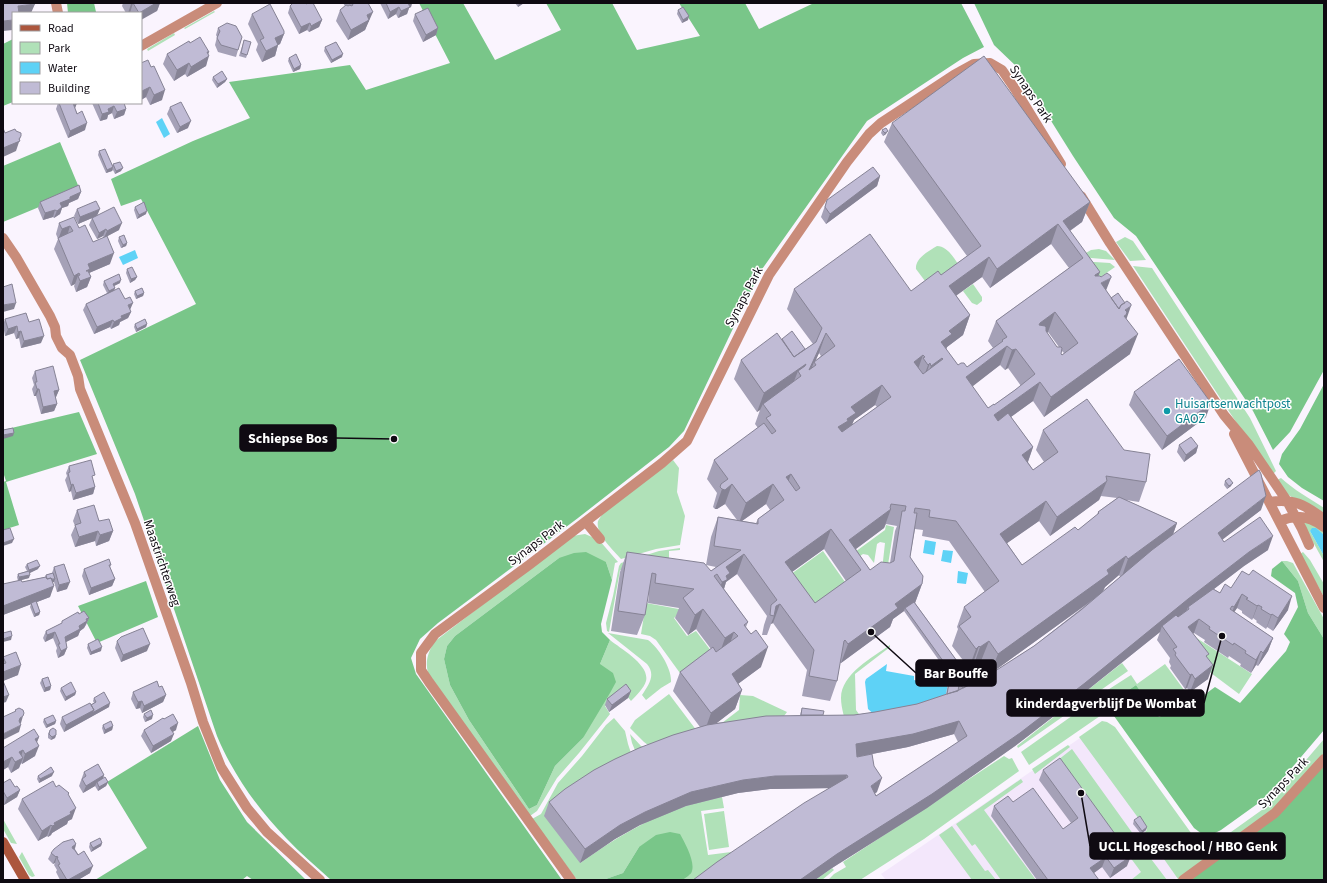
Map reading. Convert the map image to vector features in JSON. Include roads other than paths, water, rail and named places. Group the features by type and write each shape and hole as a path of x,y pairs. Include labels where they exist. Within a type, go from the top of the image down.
{"main road":[{"path":"3,842 25,880"}],"street":[{"path":"142,45 217,3"},
{"name":"Synaps Park","path":"571,880 421,670 421,653 435,634 586,522 662,463 687,441 769,275 847,162 869,134 881,123 954,75 974,64 990,59 1002,70 1011,83 1068,175"},
{"path":"1076,188 1114,249 1224,415 1324,608"},
{"name":"Maastrichterweg","path":"3,238 16,257 50,316 55,327 56,336 62,348 70,355 76,370 80,389 135,523 191,683 203,722 221,767 247,808 267,832 320,880"},
{"path":"1224,415 1249,445 1287,501 1309,545"},
{"path":"1269,502 1287,501 1309,508 1324,519"},
{"path":"1280,521 1295,516 1304,517 1317,522 1324,527"},
{"path":"586,522 600,539"},
{"name":"Synaps Park","path":"1183,880 1275,813 1324,759"}],"water":[{"path":"162,118 170,134 164,138 156,122"},
{"path":"135,250 138,258 123,265 119,257"},
{"path":"1312,528 1316,528 1324,535 1324,556 1310,531"},
{"path":"925,540 936,542 934,555 923,553"},
{"path":"943,550 953,551 951,563 941,561"},
{"path":"958,571 968,573 966,584 957,583"},
{"path":"887,664 886,671 914,676 914,680 939,685 940,680 948,682 945,702 878,718 868,709 865,682 866,679"}],"place":[{"name":"Huisartsenwachtpost GAOZ","path":"1167,411"},
{"name":"Schiepse Bos","path":"394,439"},
{"name":"Bar Bouffe","path":"871,632"},
{"name":"kinderdagverblijf De Wombat","path":"1222,636"},
{"name":"UCLL Hogeschool / HBO Genk","path":"1081,793"}]}
